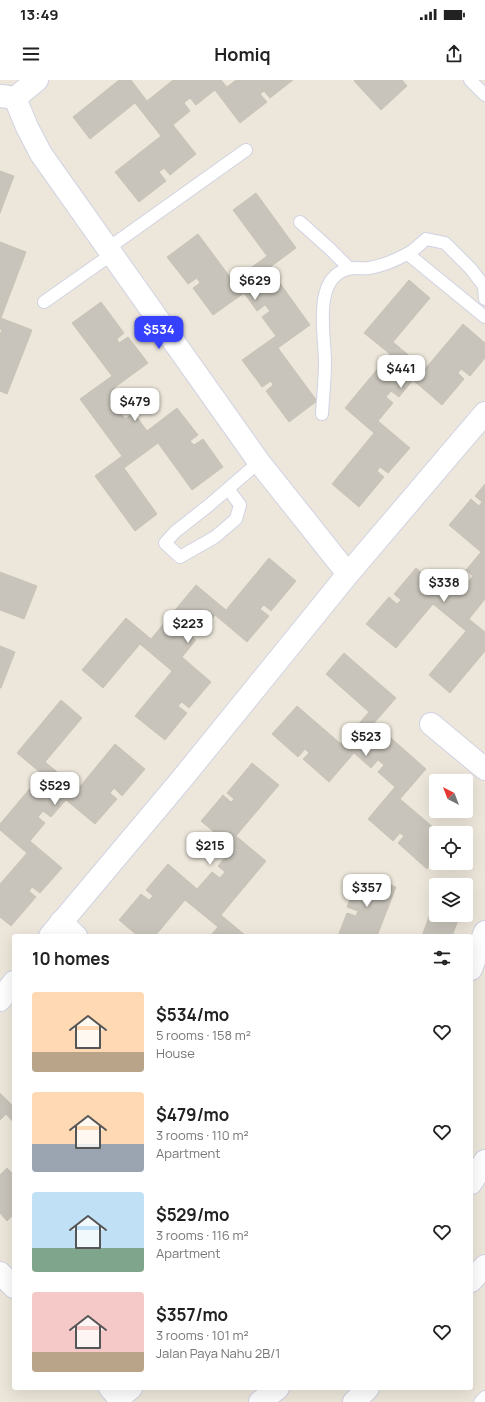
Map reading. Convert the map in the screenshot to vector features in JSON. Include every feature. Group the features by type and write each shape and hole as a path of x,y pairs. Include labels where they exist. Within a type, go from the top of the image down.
{"street":[{"path":"37,80 8,97 27,127 41,154 259,462 348,574"},
{"path":"62,932 181,780 348,574 485,413"},
{"path":"431,724 485,769"},
{"path":"473,964 485,932"},
{"path":"0,1000 12,985"},
{"path":"473,1180 485,1161"},
{"path":"473,1279 485,1266"},
{"path":"0,1273 12,1285"},
{"path":"260,1402 275,1390"}],"lane":[{"path":"470,80 485,95"},
{"path":"44,302 246,150"},
{"path":"300,222 330,248 349,268"},
{"path":"322,414 325,361 322,326 324,296 331,280 338,272 349,268 370,268 408,254 426,239 445,243 471,269 484,286 485,299"},
{"path":"408,254 485,317"},
{"path":"228,490 240,505 236,519 214,537 180,557 165,543 174,532 228,490 259,462"},
{"path":"480,1402 485,1397"}],"building":[{"path":"119,80 131,80 147,101 173,80 221,80 227,87 236,80 293,80 270,98 264,91 260,94 267,102 240,123 215,90 196,105 190,98 184,103 190,111 173,125 196,154 170,175 164,168 159,172 166,181 139,202 115,172 161,136 135,103 90,139 73,117"},
{"path":"402,80 407,86 381,110 354,81"},
{"path":"0,171 14,176 0,213"},
{"path":"256,193 296,248 269,268 310,325 278,348 317,401 289,422 266,391 273,385 271,381 262,387 242,360 276,336 262,317 270,311 265,305 257,311 244,293 213,315 193,288 200,283 197,278 188,284 167,257 198,234 233,281 267,256 233,210"},
{"path":"0,242 26,252 1,318 32,330 7,394 0,391 0,334 2,330 0,329"},
{"path":"409,280 430,298 393,342 425,369 463,324 485,343 485,358 470,376 461,369 458,373 464,379 442,405 413,380 399,397 391,391 386,397 393,403 378,421 410,448 388,473 380,467 377,471 384,477 359,507 332,484 374,433 345,408 390,354 364,333"},
{"path":"101,302 124,333 117,339 119,343 128,337 148,363 114,388 128,407 121,413 125,419 134,413 147,431 177,408 198,435 190,441 194,445 203,439 223,467 192,490 158,443 124,468 157,514 135,531 95,476 122,456 80,399 112,376 72,323"},
{"path":"485,484 485,599 469,619 485,632 485,651 450,693 429,675 466,631 433,604 396,648 366,624 389,597 397,604 401,600 394,594 416,568 445,593 460,575 468,582 473,576 466,570 481,552 449,525 471,499 479,506 482,502 475,496"},
{"path":"269,558 296,581 271,611 264,605 260,609 269,616 247,642 215,615 200,633 193,627 188,634 196,640 182,657 211,682 189,708 182,702 178,706 187,713 165,740 135,716 172,671 140,644 103,688 82,670 126,618 151,639 196,585 226,610"},
{"path":"0,572 37,586 24,619 0,610"},
{"path":"0,646 15,652 1,688 0,688"},
{"path":"344,653 396,698 374,723 426,769 400,799 432,826 429,826 429,867 427,869 398,843 404,836 400,833 393,841 368,819 395,787 378,772 384,765 378,760 371,768 354,753 329,782 303,759 309,753 305,749 298,757 272,734 297,706 341,744 369,712 326,674"},
{"path":"61,700 82,718 45,762 78,789 115,744 145,769 122,796 114,788 110,793 117,799 95,824 66,800 51,817 43,811 38,817 45,823 30,841 62,868 40,893 32,887 29,891 36,897 11,926 0,917 0,884 27,853 0,830 0,824 42,774 17,753"},
{"path":"252,763 279,785 236,836 266,861 221,915 244,934 212,934 218,927 185,900 157,934 136,934 119,920 141,894 149,900 153,896 146,890 168,864 197,889 212,872 220,878 225,872 218,866 233,848 201,821 223,795 231,802 234,799 227,793"},
{"path":"360,874 396,887 378,934 339,934 347,913 356,916 358,911 347,907"},
{"path":"429,917 429,922 457,922 453,934 423,934"},
{"path":"0,1093 12,1105 12,1121 6,1114 0,1120"},
{"path":"7,1168 12,1173 12,1216 7,1221 0,1213 0,1175"}]}
